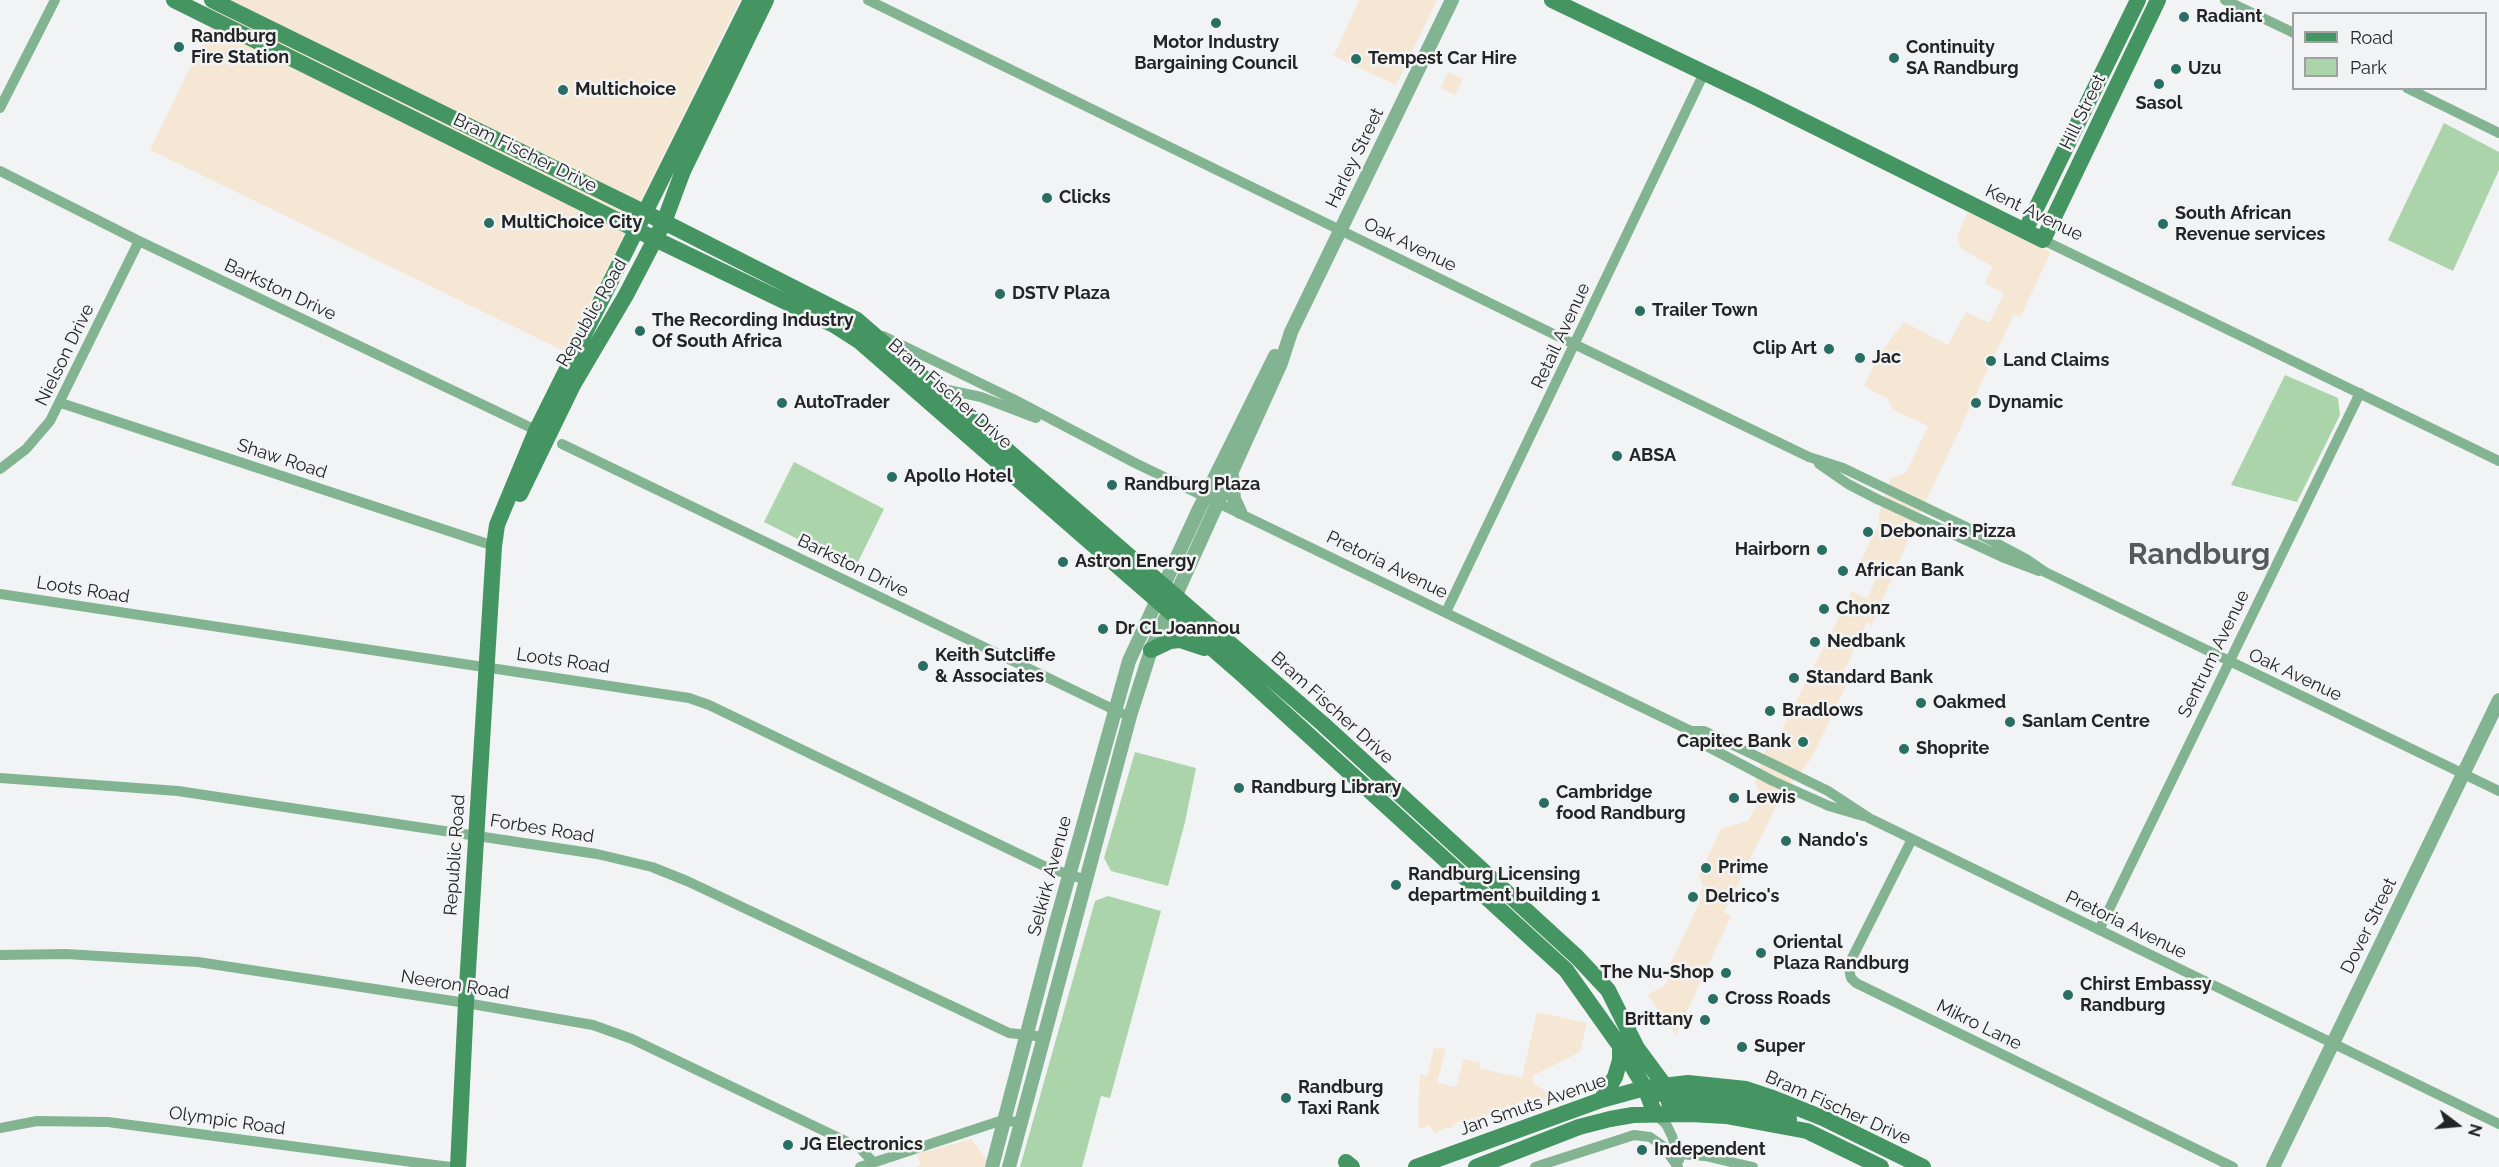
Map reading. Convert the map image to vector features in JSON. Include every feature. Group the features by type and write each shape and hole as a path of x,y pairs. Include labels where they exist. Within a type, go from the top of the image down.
{"main road":[{"name":"Bram Fischer Drive","path":"174,0 260,45 834,325 859,341 1165,598 1331,731 1577,957 1608,990 1637,1048 1666,1091 1672,1114 1726,1116 1808,1131 1881,1167"},
{"name":"Bram Fischer Drive","path":"212,0 842,311 869,329 933,387 1035,472 1165,598 1218,656 1319,744 1566,970 1620,1046 1645,1088 1655,1114"},
{"name":"Republic Road","path":"549,437 636,230 751,0"},
{"name":"Republic Road","path":"458,1167 465,1003 494,546 573,385 626,295 664,222 683,171 766,0"},
{"name":"Kent Avenue","path":"1552,0 2043,240"},
{"name":"Hill Street","path":"2025,231 2138,0"},
{"name":"Hill Street","path":"2043,240 2158,0"},
{"path":"1151,650 1170,641 1180,640 1195,644 1218,656"},
{"path":"1608,990 1662,1068 1688,1083"},
{"path":"1601,1100 1615,1077 1620,1060 1620,1046"},
{"name":"Bram Fischer Drive","path":"1666,1091 1688,1083 1746,1089 1823,1118 1923,1167"},
{"name":"Jan Smuts Avenue","path":"1416,1167 1601,1100 1645,1088 1666,1091"},
{"path":"1666,1091 1765,1109 1808,1131"},
{"name":"Jan Smuts Avenue","path":"1476,1167 1579,1127 1610,1119 1672,1114"}],"street":[{"path":"0,108 55,0"},
{"name":"Oak Avenue","path":"868,0 1809,457 1848,484 1877,499 2002,557 2045,572 2499,791"},
{"name":"Harley Street","path":"1165,598 1263,379 1291,332 1452,0"},
{"path":"2225,0 2292,32"},
{"name":"Retail Avenue","path":"1446,612 1576,345 1704,73"},
{"path":"2411,90 2499,134"},
{"name":"Barkston Drive","path":"0,171 139,241 1130,716"},
{"name":"Kent Avenue","path":"2043,240 2499,460"},
{"name":"Nielson Drive","path":"0,469 40,436 61,403 139,241"},
{"name":"Pretoria Avenue","path":"869,329 1015,400 1067,429 1691,731 1697,741 1773,781 1829,806 1869,818 2499,1124"},
{"name":"Harley Street","path":"1211,499 1232,471 1281,363 1291,332"},
{"name":"Pretoria Avenue","path":"909,383 981,397 1067,429"},
{"name":"Sentrum Avenue","path":"2099,930 2360,393"},
{"name":"Shaw Road","path":"61,403 494,546"},
{"path":"1232,471 1231,487 1240,512"},
{"name":"Loots Road","path":"0,594 654,691 699,701 1035,862 1086,880"},
{"name":"Selkirk Avenue","path":"1009,1167 1130,716 1165,598"},
{"name":"Selkirk Avenue","path":"992,1167 1114,710 1130,662 1165,598"},
{"name":"Dover Street","path":"2273,1167 2499,700"},
{"name":"Forbes Road","path":"0,778 178,791 597,854 652,867 687,881 1009,1033 1045,1037"},
{"name":"Mikro Lane","path":"1912,839 1850,962 1851,978 1856,983 2233,1167"},
{"name":"Neeron Road","path":"0,955 66,954 198,962 465,1003 561,1019 614,1031 860,1148 873,1162"},
{"path":"1655,1114 1666,1124 1672,1136 1679,1154 1679,1167"},
{"path":"1672,1114 1672,1136"},
{"path":"860,1167 1003,1120 1021,1123"},
{"name":"Olympic Road","path":"0,1128 37,1121 108,1122 450,1167"},
{"path":"1534,1167 1547,1165 1634,1135 1650,1137 1663,1146 1679,1167"},
{"path":"1545,1141 1547,1165"},
{"path":"1679,1154 1705,1156 1753,1167"}],"shaded area":[{"path":"223,0 740,0 566,352 150,150"},
{"path":"1359,0 1437,0 1396,85 1334,56"},
{"path":"1448,72 1463,79 1455,95 1441,88"},
{"path":"1968,212 2051,252 2020,317 2014,314 1915,524 1872,625 1867,622 1840,679 1847,684 1811,759 1781,796 1724,912 1731,916 1676,1035 1647,994 1662,988 1669,979 1668,969 1702,897 1699,895 1703,887 1699,875 1721,829 1748,821 1760,798 1755,782 1766,747 1778,737 1852,591 1867,599 1879,572 1861,561 1878,525 1880,511 1891,478 1906,473 1928,426 1893,410 1888,399 1864,386 1881,352 1904,322 1948,345 1966,312 1989,323 2004,294 1985,283 1993,267 1962,249 1957,237"},
{"path":"1537,1012 1587,1023 1580,1052 1532,1076 1535,1085 1553,1095 1537,1103 1533,1097 1524,1104 1522,1100 1511,1108 1508,1104 1499,1112 1496,1108 1486,1116 1483,1113 1475,1120 1472,1117 1463,1123 1460,1120 1449,1129 1447,1127 1435,1134 1429,1125 1424,1128 1418,1127 1420,1074 1427,1076 1434,1048 1446,1049 1437,1083 1456,1087 1464,1059 1480,1063 1479,1068 1522,1078"},
{"path":"971,1139 987,1160 984,1167 916,1167 920,1165 917,1154"}],"green space":[{"path":"2444,123 2499,152 2499,170 2453,271 2388,240"},
{"path":"2285,375 2338,398 2340,415 2297,502 2231,485"},
{"path":"794,462 884,509 855,568 764,522"},
{"path":"1135,752 1196,768 1168,886 1111,871 1104,858"},
{"path":"1108,896 1161,911 1110,1098 1101,1096 1082,1167 1020,1167 1095,901"}],"place":[{"name":"Radiant","path":"2184,17"},
{"name":"Motor Industry Bargaining Council","path":"1216,23"},
{"name":"Randburg Fire Station","path":"179,47"},
{"name":"Continuity SA Randburg","path":"1894,58"},
{"name":"Tempest Car Hire","path":"1356,59"},
{"name":"Uzu","path":"2176,69"},
{"name":"Sasol","path":"2159,84"},
{"name":"Multichoice","path":"563,90"},
{"name":"Clicks","path":"1047,198"},
{"name":"MultiChoice City","path":"489,223"},
{"name":"South African Revenue services","path":"2163,224"},
{"name":"DSTV Plaza","path":"1000,294"},
{"name":"Trailer Town","path":"1640,311"},
{"name":"The Recording Industry Of South Africa","path":"640,331"},
{"name":"Clip Art","path":"1829,349"},
{"name":"Jac","path":"1860,358"},
{"name":"Land Claims","path":"1991,361"},
{"name":"AutoTrader","path":"782,403"},
{"name":"Dynamic","path":"1976,403"},
{"name":"ABSA","path":"1617,456"},
{"name":"Apollo Hotel","path":"892,477"},
{"name":"Randburg Plaza","path":"1112,485"},
{"name":"Debonairs Pizza","path":"1868,532"},
{"name":"Hairborn","path":"1822,550"},
{"name":"Astron Energy","path":"1063,562"},
{"name":"African Bank","path":"1843,571"},
{"name":"Chonz","path":"1824,609"},
{"name":"Dr CL Joannou","path":"1103,629"},
{"name":"Nedbank","path":"1815,642"},
{"name":"Keith Sutcliffe & Associates","path":"923,666"},
{"name":"Standard Bank","path":"1794,678"},
{"name":"Oakmed","path":"1921,703"},
{"name":"Bradlows","path":"1770,711"},
{"name":"Sanlam Centre","path":"2010,722"},
{"name":"Capitec Bank","path":"1803,742"},
{"name":"Shoprite","path":"1904,749"},
{"name":"Randburg Library","path":"1239,788"},
{"name":"Lewis","path":"1734,798"},
{"name":"Cambridge food Randburg","path":"1544,803"},
{"name":"Nando's","path":"1786,841"},
{"name":"Prime","path":"1706,868"},
{"name":"Randburg Licensing department building 1","path":"1396,885"},
{"name":"Delrico's","path":"1693,897"},
{"name":"Oriental Plaza Randburg","path":"1761,953"},
{"name":"The Nu-Shop","path":"1726,973"},
{"name":"Chirst Embassy Randburg","path":"2068,995"},
{"name":"Cross Roads","path":"1713,999"},
{"name":"Brittany","path":"1705,1020"},
{"name":"Super","path":"1742,1047"},
{"name":"Randburg Taxi Rank","path":"1286,1098"},
{"name":"JG Electronics","path":"788,1145"},
{"name":"Independent","path":"1642,1150"}],"district":[{"name":"Randburg","path":"2199,555"}]}
